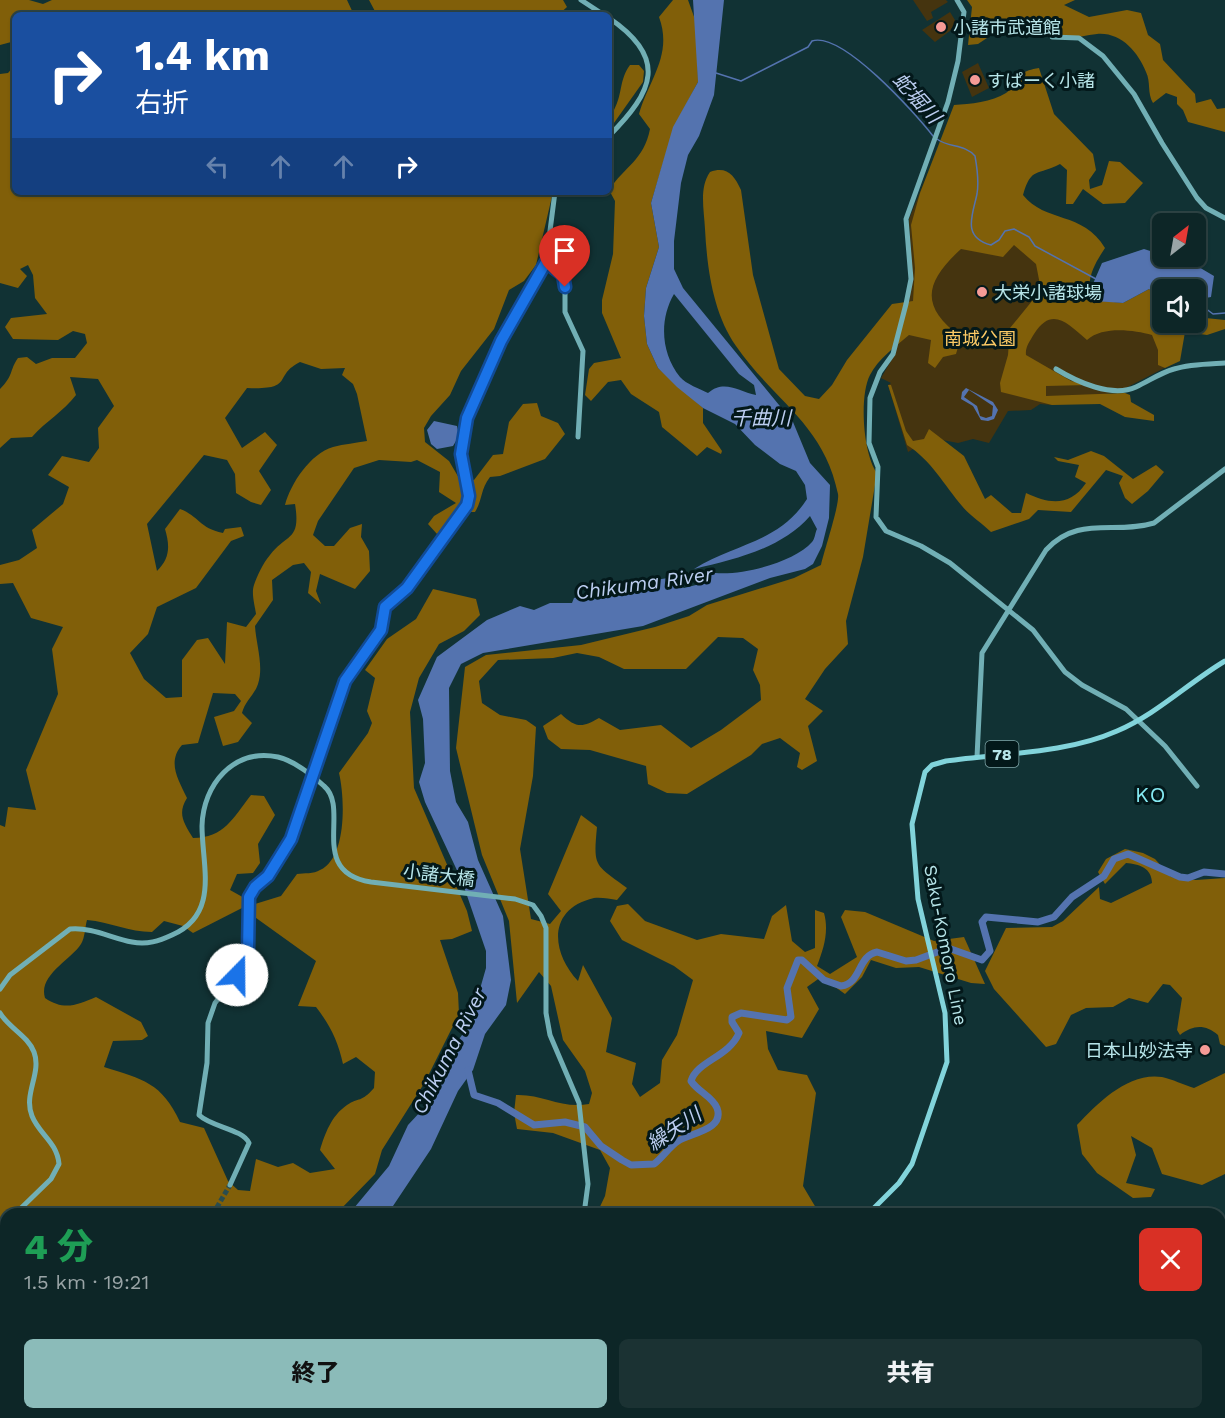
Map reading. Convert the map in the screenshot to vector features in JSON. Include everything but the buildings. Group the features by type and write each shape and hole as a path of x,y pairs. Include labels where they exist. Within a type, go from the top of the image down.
{"main road":[{"name":"Saku-Komoro Line","path":"874,1208 898,1183 912,1164 944,1077 948,1037 916,881 912,824 923,776 932,765 978,756 1080,743 1118,731 1225,661"}],"street":[{"path":"581,0 599,12"},
{"path":"957,0 964,12 948,102 906,219 911,279 906,304 893,354 880,372 870,398 869,443 879,467 875,510 880,526 886,531 921,546 950,563 1037,634 1059,665 1072,678 1119,703 1165,746 1197,786"},
{"path":"612,20 634,38 644,51 648,59 649,72 640,98 612,132"},
{"path":"1052,37 1079,38 1103,56 1139,101 1162,143 1197,198 1206,208 1225,218"},
{"path":"230,1185 249,1143 244,1136 209,1122 199,1115 208,1054 208,1023 215,1003 237,975 247,956 251,893 268,876 291,839 345,681 381,630 385,607 407,588 467,505 469,496 460,443 467,418 501,341 546,262 555,195"},
{"path":"546,262 566,279 565,312 583,351 578,436"},
{"path":"1056,369 1070,378 1105,390 1120,391 1134,389 1181,367 1225,363"},
{"path":"978,756 980,660 986,642 1046,550 1059,537 1075,530 1142,527 1154,523 1225,469"},
{"path":"0,989 10,975 70,929 94,931 142,944 159,941 187,926 202,905 207,887 202,827 203,805 212,786 229,768 253,758 272,756 293,763 312,777"},
{"name":"小諸大橋","path":"312,777 332,796 335,813 333,844 336,856 348,871 365,881 515,899 537,909 544,922 548,1024 579,1103 588,1184 585,1208"},
{"path":"0,1013 31,1046 37,1067 30,1094 30,1113 54,1145 58,1157 57,1172 21,1208"}],"green space":[{"path":"913,0 946,0 948,2 931,12 933,18 927,21"},
{"name":"小諸市武道館","path":"950,12 958,25 935,42 922,30"},
{"name":"すぱーく小諸","path":"978,63 989,88 972,97 962,72"},
{"name":"南城公園","path":"939,146 996,240 1046,252 1047,296 1152,320 1152,333 1165,333 1172,364 1120,391 1052,405 1040,404 1031,410 1008,411 989,443 973,439 958,443 932,438 908,452 888,385 891,383 881,378 895,354 912,278 909,219"}],"shaded area":[{"path":"0,0 29,0 43,4 52,0 347,0 353,12 12,12 12,42 0,45"},
{"path":"369,0 563,0 567,7 561,12 375,12"},
{"path":"673,0 688,0 697,25 698,82 674,127 651,203 659,247 646,288 644,316 647,344 658,368 703,408 703,423 722,451 721,454 707,447 697,456 662,427 659,412 631,394 621,380 608,382 591,401 585,395 589,369 594,363 621,358 602,313 602,300 613,254 615,201 612,195 612,186 639,156 647,140 650,129 639,114 661,55 663,31 659,17"},
{"path":"967,0 1075,0 1064,5 1089,17 1127,10 1141,13 1148,35 1160,44 1163,60 1195,94 1196,103 1211,99 1217,109 1225,108 1225,132 1188,122 1183,110 1177,104 1177,97 1166,93 1153,103 1143,65 1128,45 1114,36 1097,34 1065,38 1051,26 1023,24 999,30 978,44 968,45 972,7"},
{"path":"630,65 639,65 644,71 643,82 612,126 612,110 619,98 624,76"},
{"path":"12,68 12,195 552,195 536,265 524,281 509,290 494,329 461,371 450,395 431,416 424,428 425,442 449,461 459,478 474,480 493,455 503,454 509,422 523,404 537,403 541,416 558,423 565,434 545,459 500,476 490,477 475,512 455,512 437,534 428,524 434,516 456,503 439,492 440,472 417,460 411,462 379,460 354,468 318,521 313,535 325,546 334,546 350,528 362,524 361,537 369,551 370,571 355,589 320,574 316,591 321,604 308,593 311,572 304,563 293,565 272,580 273,600 255,626 260,677 257,688 242,713 252,723 238,742 223,746 214,717 234,711 241,701 235,694 213,693 198,743 182,745 175,758 175,771 187,798 182,814 193,838 213,835 233,819 251,795 264,796 275,815 258,844 260,863 253,873 237,874 230,890 255,904 281,896 297,874 320,870 329,863 335,853 343,812 339,773 368,733 372,723 367,711 375,678 365,670 387,639 416,619 433,589 476,599 480,615 464,631 439,644 419,678 410,712 414,788 467,911 472,931 452,939 440,940 458,993 459,1014 425,1082 382,1150 375,1174 342,1208 0,1208 0,825 5,827 8,807 36,810 26,770 58,694 52,649 63,627 31,618 13,583 0,584 0,565 19,560 37,548 32,530 63,504 69,487 48,475 62,456 89,462 99,448 98,428 114,406 98,379 70,377 76,395 66,406 32,437 11,438 0,448 0,389 18,358 27,357 36,364 52,358 75,358 87,343 85,334 73,331 58,340 13,339 5,327 11,318 47,314 35,298 33,275 28,265 20,269 27,276 18,288 0,283 0,74 8,73","holes":["300,362 321,369 345,368 342,375 353,384 357,394 367,441 333,447 317,456 303,470 285,505 295,504 294,531 267,558 253,588 256,614 246,627 227,622 225,664 208,638 197,640 182,660 182,697 166,698 144,679 130,653 148,634 157,607 196,588 231,541 244,536 241,527 225,529 223,533 215,531 180,509 165,529 168,552 157,571 147,524 204,455 227,460 235,474 236,493 261,505 271,490 259,471 277,445 265,432 242,448 225,418 247,388 272,387","242,908 316,961 298,1006 316,1007 333,1034 343,1064 356,1057 375,1072 374,1088 366,1096 341,1109 327,1132 320,1150 335,1169 310,1173 293,1163 278,1167 256,1159 250,1191 238,1190 228,1181 204,1128 180,1122 166,1099 150,1084 104,1067 113,1041 142,1040 148,1036 141,1022 96,997 64,1006 45,998 44,990 51,975 81,944 87,920 152,932 164,921 183,926 193,933"]},
{"path":"1039,68 1054,114 1093,154 1096,170 1089,180 1090,189 1102,185 1109,161 1120,162 1143,183 1125,203 1103,204 1083,189 1073,204 1066,204 1067,170 1060,164 1032,176 1023,195 1042,210 1086,228 1105,248 1094,267 1090,280 1094,300 1123,303 1149,289 1152,291 1152,333 1185,333 1180,361 1165,368 1158,365 1158,350 1152,335 1110,331 1087,340 1066,323 1053,319 1047,321 1034,334 1027,347 1026,355 1071,381 1088,385 1046,386 1046,396 1125,393 1130,395 1131,402 1154,415 1154,421 1125,417 1100,404 1052,405 1001,392 1000,383 1008,355 1010,328 1041,290 1036,264 1014,245 1003,257 961,249 940,272 934,283 932,294 938,315 961,337 956,354 943,357 935,368 928,363 931,340 909,335 878,364 867,384 864,396 864,425 868,453 877,473 863,557 846,621 848,644 825,669 805,699 823,711 808,726 817,761 802,770 797,767 800,753 780,738 762,744 751,755 687,794 667,793 648,784 646,766 590,750 561,749 548,739 543,726 561,714 579,725 588,724 599,718 620,730 661,725 691,748 721,730 761,700 760,685 753,670 758,649 743,638 718,637 686,669 624,669 599,657 577,653 553,658 498,660 479,681 482,703 500,715 526,720 536,727 533,776 520,849 531,919 550,924 561,911 548,894 581,815 597,827 596,858 598,864 627,888 617,900 594,898 579,904 561,921 558,933 562,957 569,970 578,981 583,965 612,1018 606,1052 636,1063 632,1084 640,1097 660,1083 662,1060 677,1035 693,980 674,966 622,940 610,921 617,906 628,904 645,921 697,940 721,934 764,939 772,916 786,905 792,941 805,952 815,948 815,910 824,913 826,926 824,946 817,966 830,974 857,957 841,917 845,910 865,912 934,941 964,937 985,984 971,983 919,967 896,968 871,960 862,977 845,994 821,977 807,987 819,1009 802,1038 766,1031 768,1049 778,1070 807,1075 816,1093 803,1186 816,1208 599,1208 605,1196 610,1168 600,1150 553,1133 517,1129 514,1113 516,1095 579,1105 589,1104 592,1093 585,1071 563,1040 551,986 539,972 517,1003 509,921 482,855 456,748 465,667 486,655 581,645 655,627 689,616 707,605 794,578 821,565 838,499 831,470 809,431 750,365 728,333 717,305 707,259 704,185 710,172 721,170 733,176 741,190 753,275 779,369 805,396 819,399 892,304 913,301 915,268 911,225 920,193 954,105 994,99 1011,89 1025,72"},
{"path":"1206,318 1225,320 1225,329 1207,335 1192,333 1206,333"},
{"path":"888,385 891,385 906,431 913,441 924,439 929,429 964,456 985,499 991,495 1012,513 1021,513 1026,493 1051,501 1066,500 1080,491 1086,483 1075,477 1079,465 1058,461 1054,457 1068,460 1091,451 1104,456 1133,479 1156,465 1164,472 1148,491 1132,504 1125,498 1119,483 1123,476 1106,470 1071,512 1038,510 1029,519 991,532 965,510 930,465 907,445"},
{"path":"1125,849 1143,853 1155,859 1171,877 1196,880 1225,878 1225,1046 1220,1044 1218,1035 1204,1028 1190,1029 1180,1035 1177,1030 1182,998 1170,985 1163,984 1148,1003 1129,998 1113,1007 1086,1008 1071,1015 1056,1044 1046,1047 994,989 985,971 1006,928 1052,927 1063,921 1099,887 1100,899 1111,903 1152,883 1147,870 1136,864 1126,863 1105,884 1098,872 1106,859"},
{"path":"1225,1073 1225,1174 1202,1185 1162,1174 1152,1148 1131,1136 1136,1155 1126,1183 1155,1189 1151,1197 1133,1198 1097,1173 1082,1154 1077,1125 1104,1099 1126,1084 1137,1079 1162,1077 1194,1088"}],"water":[{"name":"千曲川","path":"693,0 724,0 714,95 699,136 688,155 681,183 674,241 674,269 683,288 793,422 810,463 830,485 829,518 822,546 813,564 805,569 770,578 643,626 483,653 461,664 449,688 450,771 456,802 468,822 478,860 503,916 511,980 506,1005 485,1034 473,1070 458,1091 431,1149 392,1208 354,1208 389,1166 408,1125 422,1110 444,1060 470,1024 486,968 486,951 462,881 425,802 419,782 425,763 423,719 418,700 437,657 487,620 520,606 534,610 550,603 572,603 574,598 617,586 668,578 684,588 696,585 709,572 748,571 792,556 812,542 817,529 810,516 785,537 771,545 741,557 694,569 709,560 770,534 796,514 807,499 805,485 796,471 780,464 755,445 735,424 703,408 677,387 658,368 647,344 644,316 646,288 659,247 651,203 673,127 698,82","holes":["674,294 739,374 754,385 756,395 725,386 708,393 680,377 669,358 664,336 666,315"]},
{"path":"1144,249 1152,252 1152,267 1199,267 1214,276 1211,297 1206,298 1206,279 1152,279 1152,291 1149,289 1123,303 1094,301 1089,293 1102,263"},
{"path":"966,388 993,402 998,410 994,419 981,420 973,406 961,399 962,392","holes":["969,390 993,406 992,416 986,418 980,416 977,406 964,397"]},
{"path":"434,421 457,426 459,436 453,446 437,449 431,444 427,430"}],"waterway":[{"name":"蛇堀川","path":"716,73 741,81 808,47 812,41 825,41 841,48 877,76 933,136"},
{"name":"蛇堀川","path":"937,139 967,150 975,156 978,189 971,224 976,236 991,245 999,240 1005,231 1014,229 1029,237 1035,246 1096,279"},
{"name":"蛇堀川","path":"1206,309 1213,314 1225,313"},
{"name":"繰矢川","path":"468,1070 474,1095 498,1103 534,1125 565,1122 585,1127 601,1146 631,1165 654,1164 678,1141 705,1130 716,1121 718,1115 715,1104 691,1081 700,1068 734,1041 739,1033 732,1022 732,1017 741,1013 787,1020 791,1017 787,988 798,960 802,960 824,980 841,986 853,980 866,959 877,952 906,961 951,949 982,960 990,951 982,922 986,917 1038,922 1054,917 1072,897 1104,876 1114,859 1128,854 1180,877 1188,878 1204,872 1225,874"}],"tunnel":[{"path":"217,1208 230,1185"}],"place":[{"name":"小諸市武道館","path":"941,27"},
{"name":"すぱーく小諸","path":"975,80"},
{"name":"大栄小諸球場","path":"982,292"},
{"name":"日本山妙法寺","path":"1205,1050"}],"district":[{"name":"KO","path":"1151,794"}],"route":[{"path":"237,975 245,962 248,951 249,897 255,887 268,876 276,865 291,839 331,728 345,681 381,630 385,607 414,580 467,505 469,496 460,443 467,418 501,341 546,262 563,275 566,279 565,287"}],"water label":[{"name":"Chikuma River","path":"644,583"},
{"name":"Chikuma River","path":"449,1051"}]}
